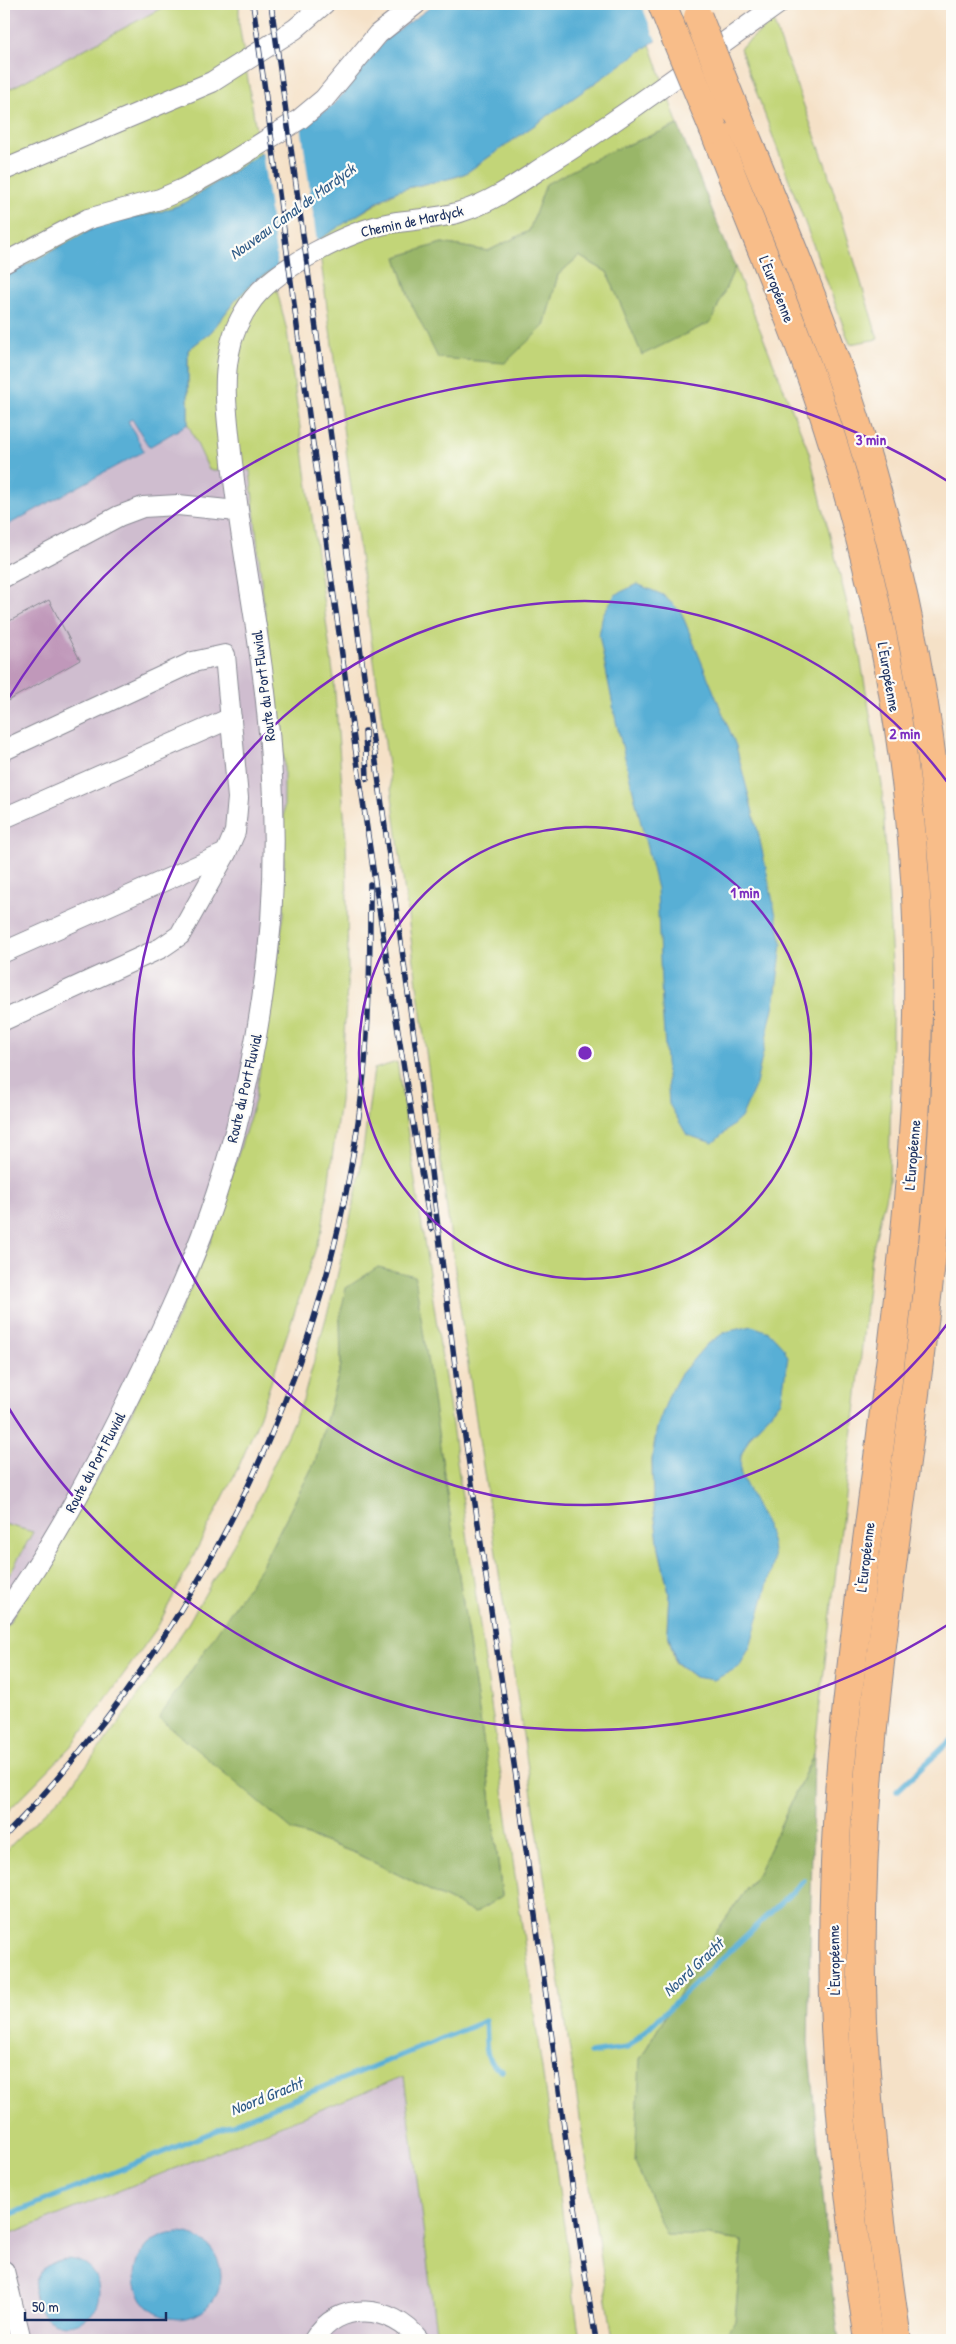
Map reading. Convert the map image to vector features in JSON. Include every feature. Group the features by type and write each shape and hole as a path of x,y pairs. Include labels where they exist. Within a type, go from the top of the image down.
{"highway":[{"name":"L'Européenne","path":"662,4 805,360 847,492 888,664 905,780 915,872 919,1028 912,1166 846,1713 834,1886 834,1988 837,2068 852,2216 869,2340"},
{"name":"L'Européenne","path":"692,4 830,345 876,490 897,572 916,663 930,749 942,866 948,979 943,1129 932,1248 876,1701 869,1777 863,1892 863,2007 867,2083 878,2200 897,2340"}],"street":[{"path":"4,170 212,82 295,29 324,4"},
{"path":"4,263 88,219 160,199 183,189 225,166 300,119 324,99 378,34 416,4"},
{"name":"Chemin de Mardyck","path":"237,511 228,412 227,361 233,336 243,315 264,287 328,245 352,234 390,223 453,214 493,199 578,145 778,4"},
{"path":"4,577 119,516 144,507 178,505 237,511"},
{"name":"Route du Port Fluvial","path":"4,1614 36,1567 75,1502 164,1324 215,1199 252,1064 264,991 271,919 274,839 272,774 263,679 237,511"},
{"path":"4,750 193,662 225,655 238,809 235,832 226,853 175,940 4,1020"},
{"path":"4,818 231,718"},
{"path":"4,952 226,853"},
{"path":"4,2270 21,2340"},
{"path":"314,2340 323,2328 336,2318 354,2311 362,2311 382,2314 400,2322 419,2340"}],"shaded area":[{"path":"4,4 169,4 4,92"},
{"path":"132,418 150,447 188,424 209,470 250,469 262,589 284,760 284,914 255,1101 210,1243 173,1327 112,1453 4,1631 4,527 144,451 127,421"},
{"path":"405,2076 437,2340 4,2340 4,2237"}],"green space":[{"path":"169,4 239,4 239,24 260,155 185,203 160,212 100,225 4,277 4,92"},
{"path":"773,21 826,166 878,339 850,344 740,48"},
{"path":"650,44 678,125 604,154 547,184 529,231 488,251 442,243 396,257 411,303 544,326 558,275 579,256 607,272 642,354 711,322 735,267 809,452 860,656 882,785 893,982 889,1182 871,1257 856,1404 814,1754 758,1873 714,1935 640,2059 710,2236 742,2241 735,2321 724,2340 613,2340 465,1345 318,239 399,190 466,173","holes":["781,1401 746,1443 740,1464 741,1474 746,1487 767,1527 695,1677 675,1662 667,1630 669,1593 659,1549 653,1503 652,1460 657,1427"]},
{"path":"678,125 735,267 711,322 642,355 607,272 579,256 558,275 544,326 505,363 438,358 411,303 396,257 442,243 488,251 529,231 546,184 604,154"},
{"path":"272,270 287,331 334,680 346,840 348,970 340,1101 322,1230 258,1421 239,1466 157,1628 71,1747 4,1815 4,1631 112,1453 173,1327 210,1243 255,1101 284,914 284,760 262,589 250,470 209,470 188,424 188,350 211,332 242,292"},
{"path":"397,1062 450,1411 580,2340 437,2340 404,2076 4,2237 4,1852 68,1790 128,1710 186,1627 251,1514 303,1400 335,1286 359,1179 374,1069","holes":["340,1317 437,1427 486,1759 502,1895 475,1913 355,1853 292,1830 261,1567 315,1462 341,1365"]},
{"path":"378,1267 415,1276 486,1759 502,1896 475,1913 355,1853 292,1830 159,1718 261,1567 315,1462 341,1365 340,1317 346,1288"},
{"path":"4,1524 33,1532 4,1584"},
{"path":"814,1754 808,2043 833,2297 839,2340 724,2340 735,2320 742,2241 710,2236 666,2235 635,2162 640,2059 714,1935 758,1873"}],"water":[{"name":"Nouveau Canal de Mardyck","path":"435,4 708,4 466,173 448,179 409,187 390,194 253,282 234,302 211,332 188,350 188,424 149,447 132,419 128,421 144,451 4,527 4,277 100,225 160,212 185,203 328,109 345,92 386,39"},
{"path":"637,584 663,595 681,612 736,746 759,836 782,944 775,999 756,1084 741,1118 713,1143 687,1135 669,1104 662,1006 657,889 616,721 599,635 603,614 615,595"},
{"path":"752,1326 769,1332 784,1348 788,1357 781,1401 750,1436 741,1455 740,1473 767,1527 774,1561 750,1647 739,1667 714,1680 695,1677 676,1662 667,1630 669,1593 659,1549 653,1503 652,1460 657,1427 669,1395 680,1375 705,1346 725,1332"},
{"path":"178,2233 195,2236 209,2245 218,2259 221,2276 218,2293 209,2307 195,2316 178,2319 161,2316 147,2307 138,2293 135,2276 138,2259 147,2245 161,2236"},
{"path":"67,2259 79,2262 90,2269 97,2280 100,2292 97,2304 90,2315 79,2322 67,2325 55,2322 44,2315 37,2304 34,2292 37,2280 44,2269 55,2262"}],"pier":[{"path":"641,4 711,4 657,43"},
{"path":"301,125 317,243 278,269 262,150"}],"building":[{"path":"49,600 80,660 4,703 4,624"}],"waterway":[{"name":"Noord Gracht","path":"897,1791 952,1739"},
{"name":"Noord Gracht","path":"590,2053 627,2048 804,1881"},
{"name":"Noord Gracht","path":"4,2217 485,2021 488,2057 491,2063 502,2070"}],"railway":[{"path":"253,4 381,924 431,1229"},
{"path":"271,4 417,1058 458,1390 517,1784 581,2250 596,2340"},
{"path":"365,731 367,779"},
{"path":"4,1837 77,1755 142,1669 200,1577 250,1481 292,1381 326,1278 350,1171 367,1041 370,884"}]}
